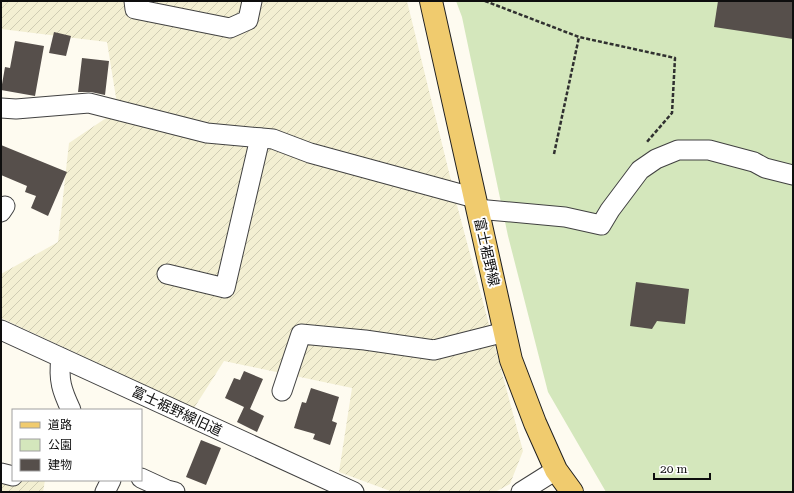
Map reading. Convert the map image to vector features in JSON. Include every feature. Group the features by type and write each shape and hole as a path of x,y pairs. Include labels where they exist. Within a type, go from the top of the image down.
{"main road":[{"name":"富士裾野線","path":"431,1 511,360 535,423 556,470 572,492"}],"street":[{"path":"134,1 135,9 230,28 248,20 252,1"},
{"path":"1,108 16,109 90,103 207,133 273,139 310,153 476,204 565,217 601,224 640,170 656,159 678,150 709,150 754,162 765,168 793,175"},
{"path":"166,274 224,288 260,138"},
{"name":"富士裾野線旧道","path":"1,330 354,492"},
{"path":"282,391 301,334 365,340 434,350 505,332"},
{"path":"61,358 60,370 62,392 70,409"},
{"path":"521,492 556,470"},
{"path":"1,473 12,476"},
{"path":"142,478 166,490 175,492"},
{"path":"105,492 110,481"}],"path":[{"path":"485,1 579,37 675,58 672,113 642,147"},
{"path":"554,154 579,37"}],"shaded area":[{"path":"1,1 407,1 458,209 523,451 510,484 495,492 393,492 339,472 352,388 224,361 194,408 1,318 1,274 58,242 69,143 118,110 107,42 1,29"},
{"path":"1,475 12,480 12,481 45,481 43,492 1,492"}],"green space":[{"path":"456,1 793,1 793,492 606,492 548,392 508,236 462,17"}],"building":[{"path":"718,1 793,1 793,39 714,27"},
{"path":"54,32 71,36 66,56 49,53"},
{"path":"15,41 44,46 35,96 1,90 5,67 10,68"},
{"path":"82,58 109,61 105,95 91,92 78,92"},
{"path":"1,145 67,172 48,216 31,208 36,196 25,192 27,186 1,175"},
{"path":"636,282 689,289 685,324 657,321 652,329 630,326"},
{"path":"244,371 263,379 250,409 264,416 257,432 237,422 244,407 225,398 234,378 240,380"},
{"path":"311,388 339,397 332,421 337,423 330,445 313,439 315,434 294,428 302,402 306,403"},
{"path":"201,440 221,448 206,485 186,477"}]}
